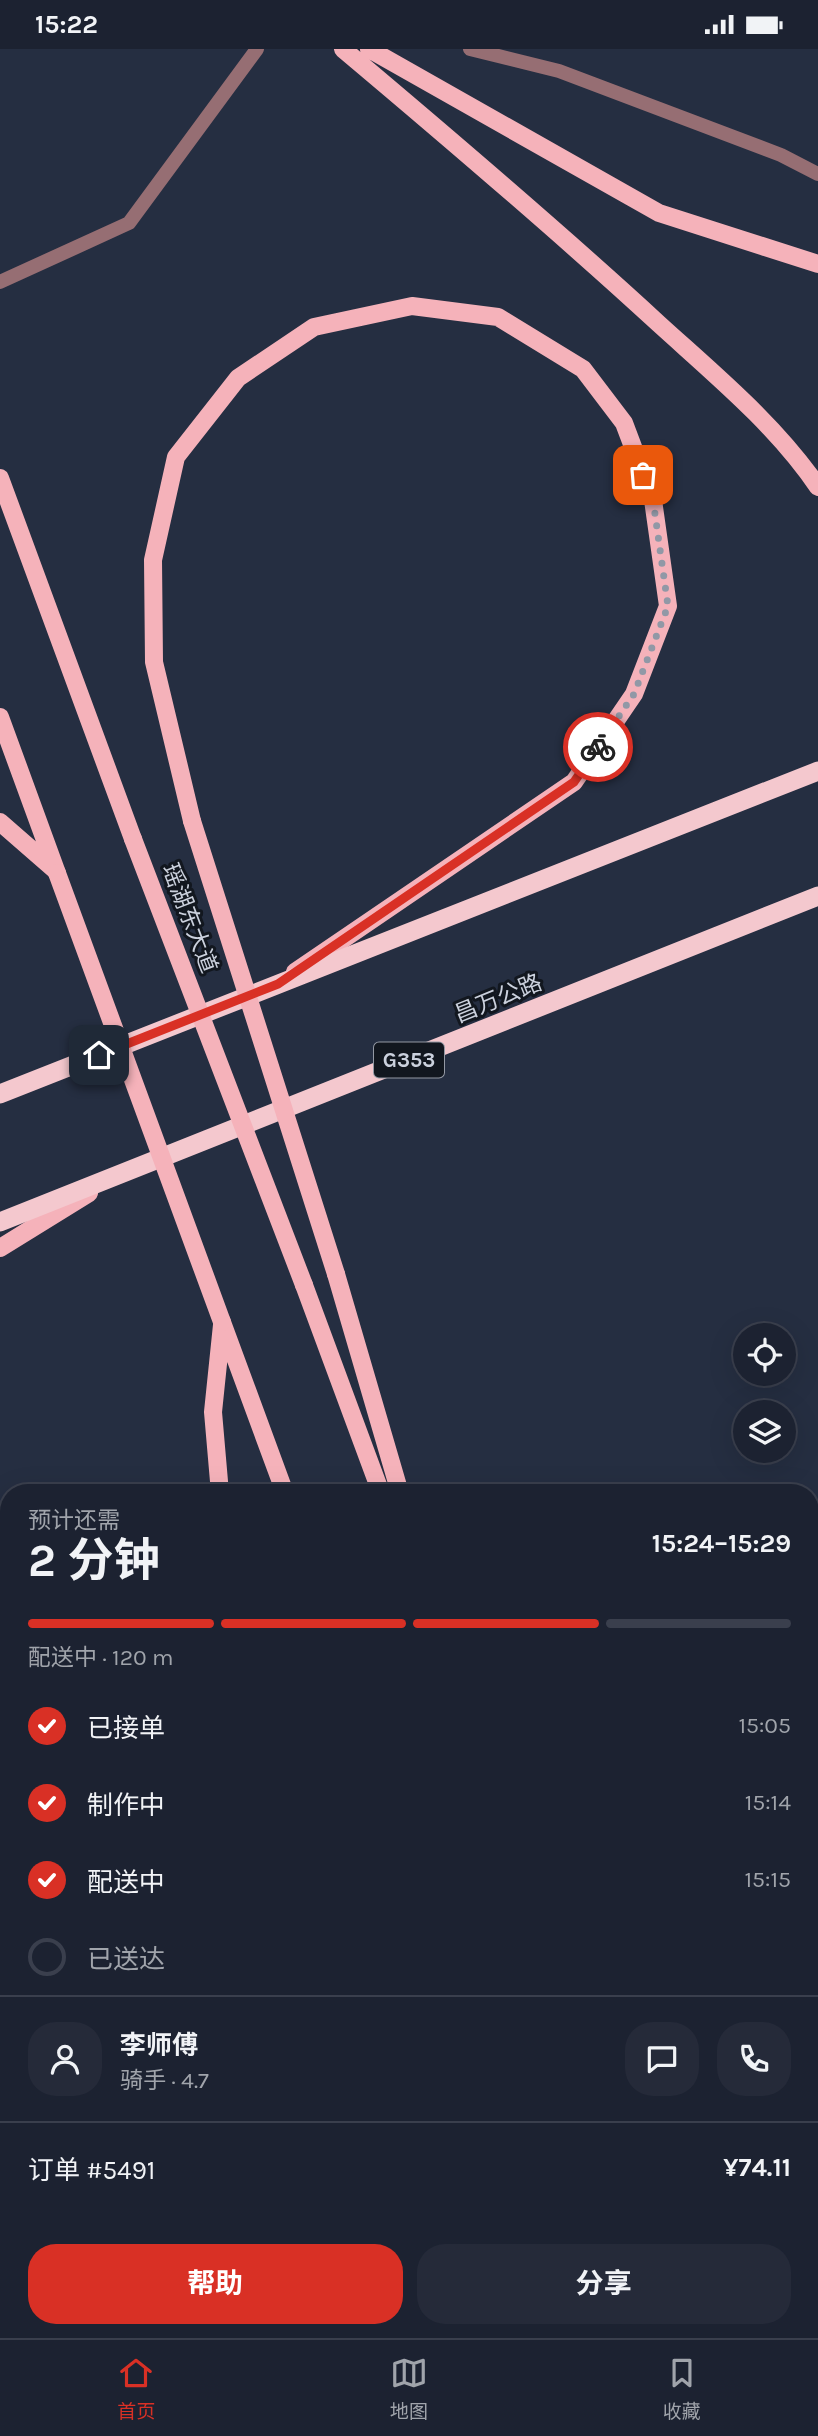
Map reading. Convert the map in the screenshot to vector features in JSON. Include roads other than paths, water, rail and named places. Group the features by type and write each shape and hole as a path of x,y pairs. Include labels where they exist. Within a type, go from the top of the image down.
{"highway":[{"path":"0,1094 818,771"},
{"name":"昌万公路","path":"0,1221 112,1179 818,896"}],"main road":[{"path":"343,49 536,210 708,369 804,467 818,487"},
{"path":"369,49 659,213 818,264"},
{"path":"278,984 574,782 634,694 668,606 653,500 624,423 583,369 498,317 412,306 314,327 238,378 176,457 153,560 154,661 192,821 336,1274 397,1484"},
{"name":"瑶湖东大道","path":"0,478 378,1484"},
{"path":"0,717 282,1484"},
{"path":"0,822 57,873"},
{"path":"0,1083 49,1075"},
{"path":"0,1248 112,1179"},
{"path":"219,1484 212,1412 222,1322"}],"street":[{"path":"0,282 129,223 257,49"},
{"path":"470,49 559,71 781,155 818,174"}]}
